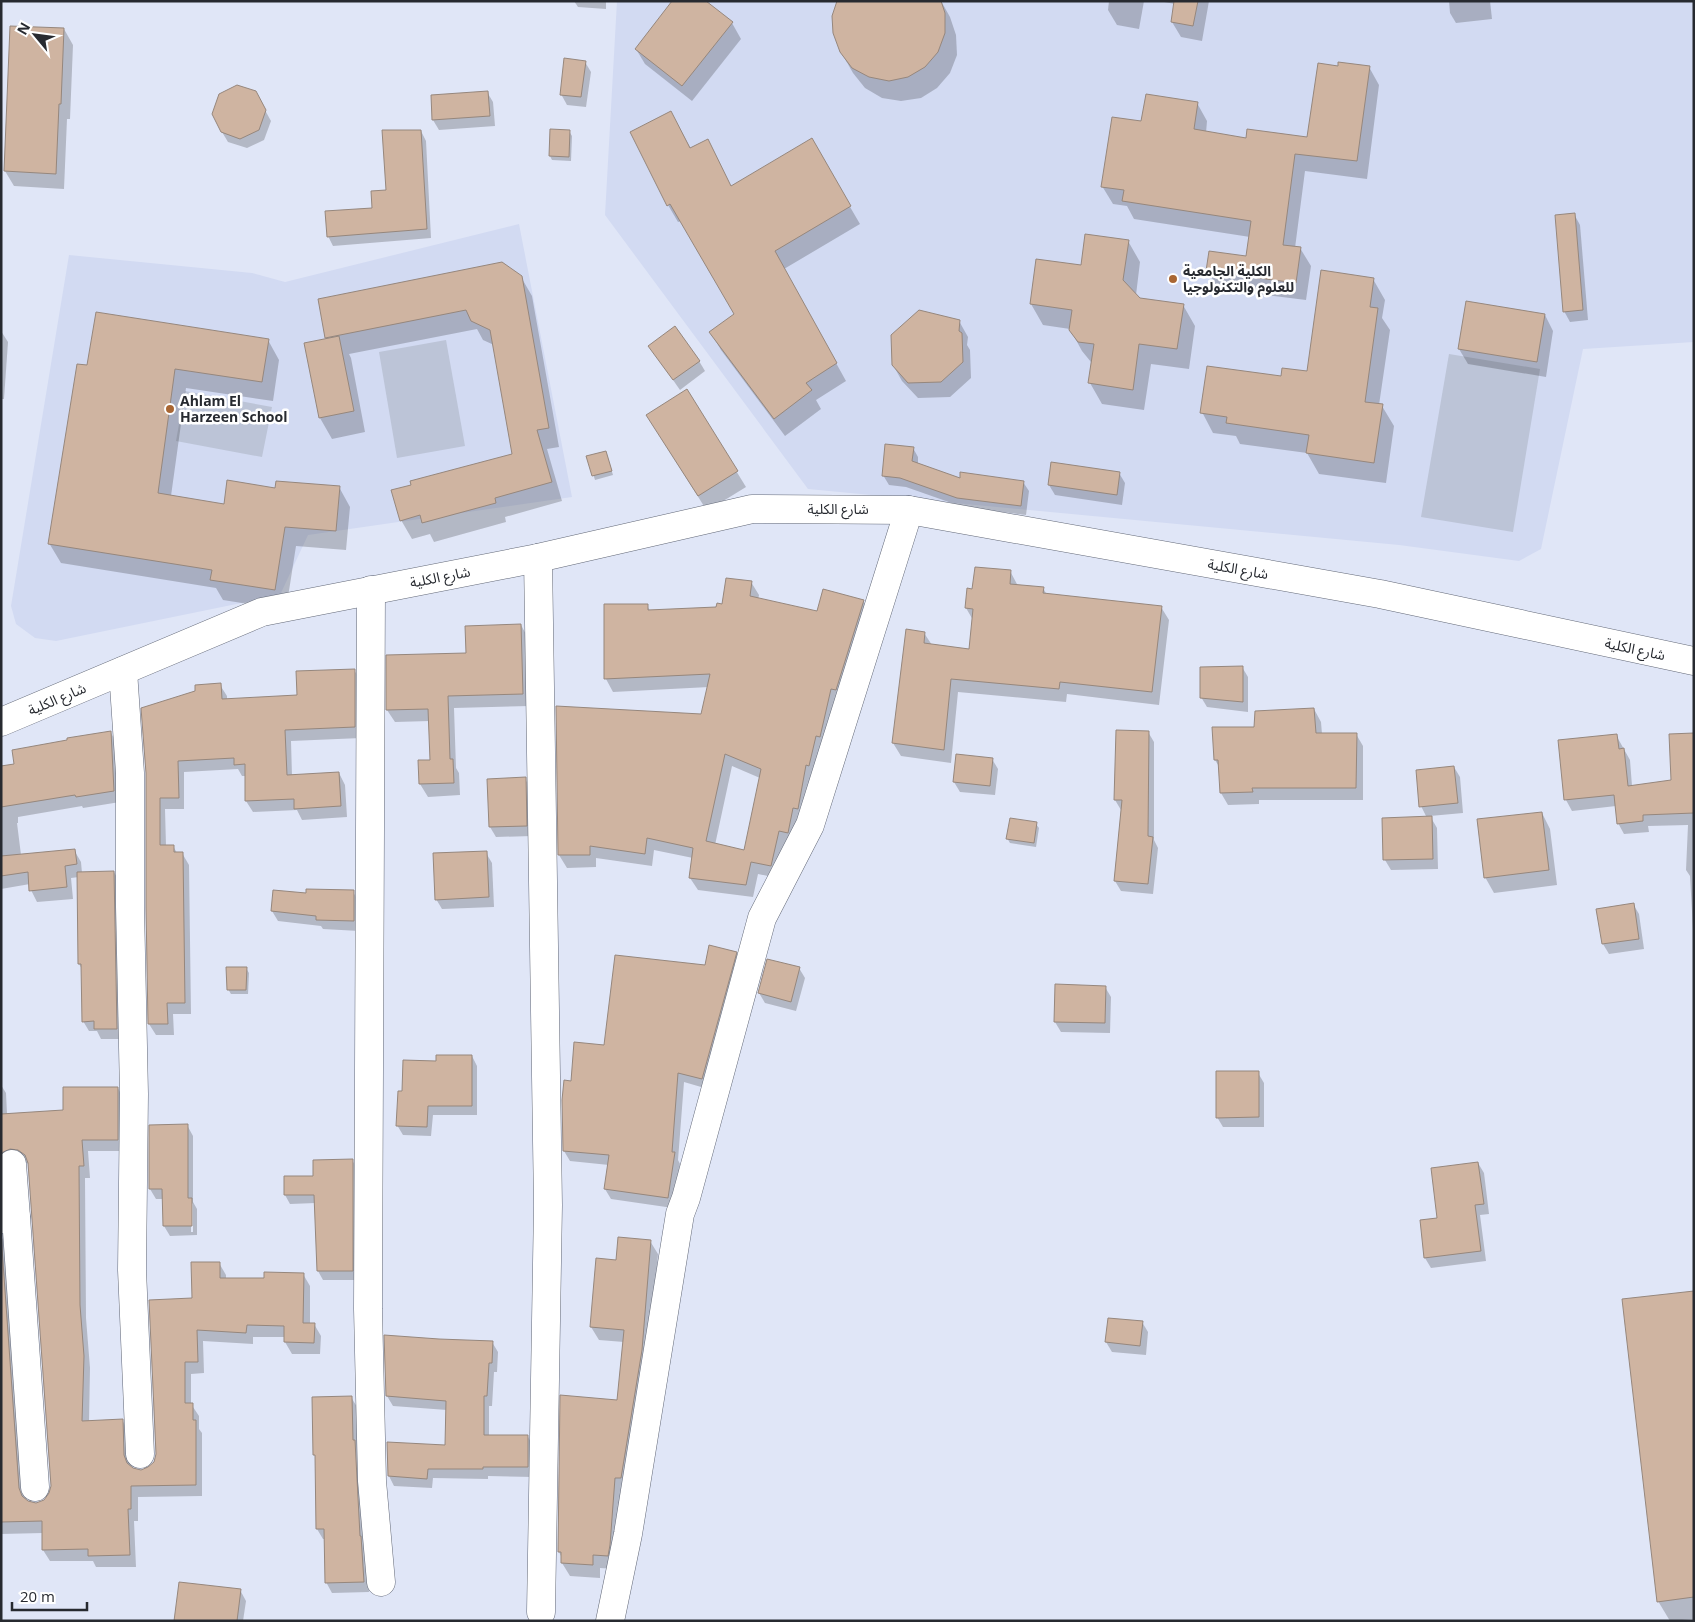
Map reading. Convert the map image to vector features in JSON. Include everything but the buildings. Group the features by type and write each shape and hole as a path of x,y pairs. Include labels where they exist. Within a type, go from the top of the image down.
{"street":[{"name":"شارع الكلية","path":"1,722 262,612 538,558 752,509 909,510 1380,594 1694,661"},
{"path":"610,1621 628,1534 680,1214 686,1198 762,918 810,825 909,510"},
{"path":"538,558 548,1205 541,1612"},
{"path":"371,590 368,1309 372,1481 381,1582"},
{"path":"122,671 130,773 130,906 134,1094 132,1270 140,1454"},
{"path":"12,1164 9,1218 35,1487"}],"shaded area":[{"name":"الكلية الجامعية للعلوم والتكنولوجيا","path":"617,1 1694,1 1694,342 1583,349 1541,549 1519,561 1399,545 808,489 605,215"},
{"path":"519,224 572,497 308,535 280,595 56,641 35,638 16,624 11,606 69,255 252,273 285,282"},
{"path":"446,340 465,446 397,458 379,352"},
{"path":"1449,354 1540,369 1513,532 1421,517"},
{"path":"185,391 272,407 262,457 176,441"}],"place":[{"name":"الكلية الجامعية للعلوم والتكنولوجيا","path":"1173,279"},
{"name":"Ahlam El Harzeen School","path":"170,409"}]}
